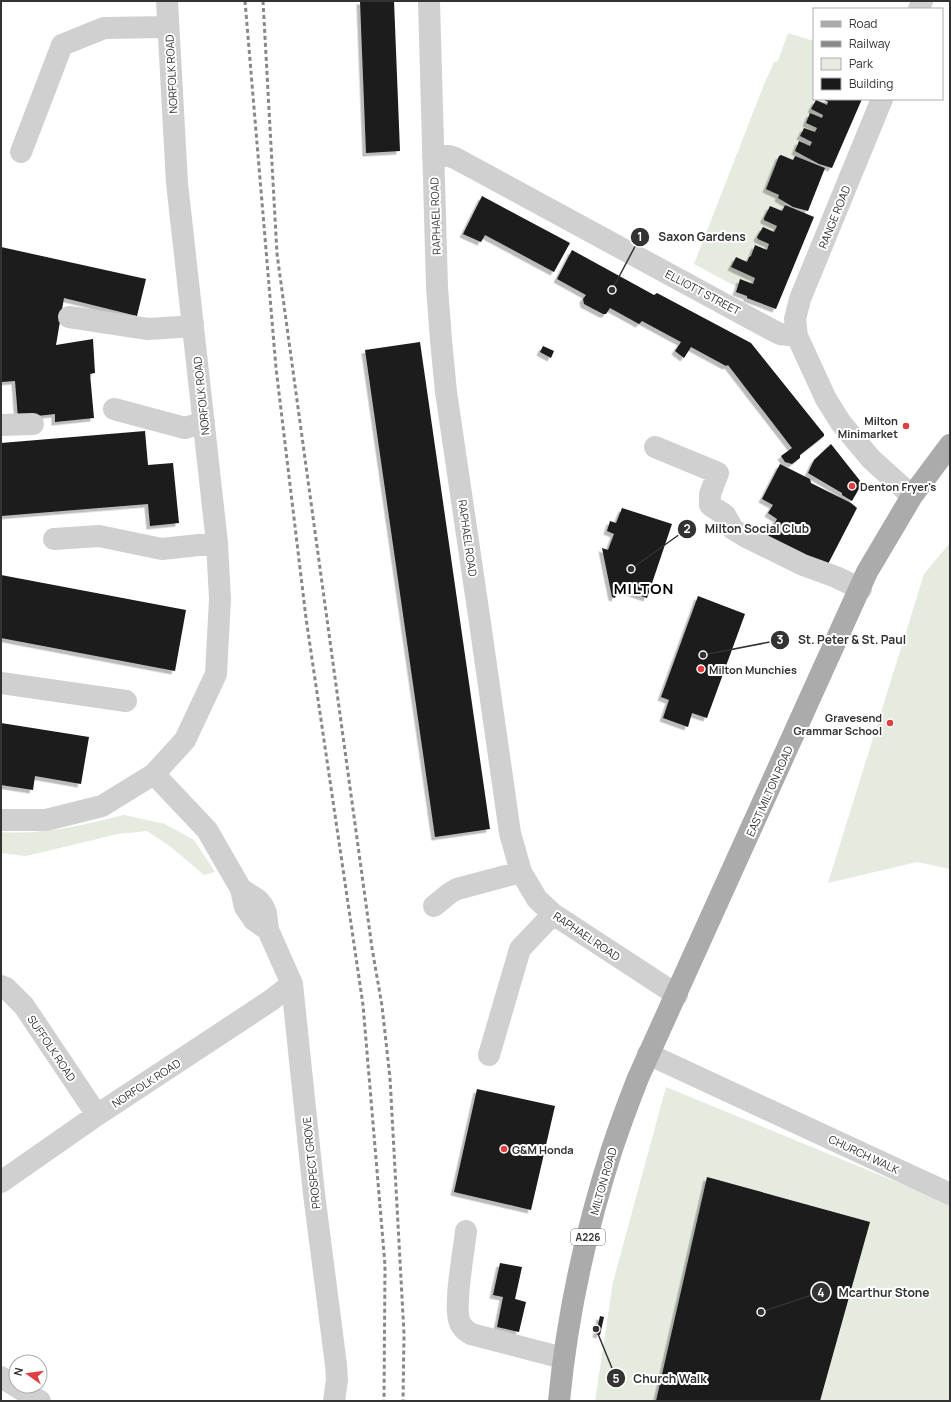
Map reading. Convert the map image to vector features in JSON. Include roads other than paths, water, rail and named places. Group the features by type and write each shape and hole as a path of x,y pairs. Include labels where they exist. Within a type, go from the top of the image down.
{"main road":[{"name":"EAST MILTON ROAD","path":"677,995 867,572 912,496 950,445"},
{"name":"MILTON ROAD","path":"559,1401 563,1358 591,1223 612,1149 648,1054 677,995"}],"street":[{"name":"NORFOLK ROAD","path":"1,820 46,820 102,806 154,774 185,740 216,674 220,599 217,543 178,183 167,1"},
{"name":"RAPHAEL ROAD","path":"429,1 437,287 446,392 510,833 521,872 537,899 553,914 677,995"},
{"path":"21,152 62,45 104,28 168,27"},
{"name":"RANGE ROAD","path":"797,336 795,319 800,299 882,100"},
{"name":"ELLIOTT STREET","path":"434,156 449,156 455,158 772,330 780,334 797,336"},
{"path":"69,317 148,329 180,327 193,324"},
{"path":"797,336 826,399 841,423 872,459 912,496"},
{"path":"114,409 185,428 204,422"},
{"path":"1,425 33,424"},
{"path":"655,447 718,473 710,494 710,506 725,515 733,529 803,566 836,576 860,588"},
{"path":"54,539 99,536 162,549 217,543"},
{"path":"1,683 126,701"},
{"name":"PROSPECT GROVE","path":"154,774 207,830 241,889 245,907 254,920 268,930 292,984 314,1194 336,1365 337,1380 334,1401"},
{"path":"434,906 457,889 521,872"},
{"path":"489,1055 520,949 553,914"},
{"name":"NORFOLK ROAD","path":"1,1182 98,1115 270,1001 292,984"},
{"name":"SUFFOLK ROAD","path":"1,986 6,988 24,1006 98,1115"},
{"name":"CHURCH WALK","path":"648,1054 950,1194"},
{"path":"466,1231 457,1314 463,1329 471,1334 563,1358"},
{"path":"1,1377 40,1401"}],"railway":[{"path":"245,1 276,368 306,618 363,1005 385,1265 384,1401"},
{"path":"263,1 277,254 372,948 382,1006 390,1078 404,1334 403,1401"}],"place":[{"name":"Saxon Gardens","path":"612,290"},
{"name":"Milton Minimarket","path":"906,426"},
{"name":"Denton Fryer's","path":"852,486"},
{"name":"Milton Social Club","path":"631,569"},
{"name":"St. Peter & St. Paul","path":"703,655"},
{"name":"Milton Munchies","path":"701,669"},
{"name":"Gravesend Grammar School","path":"890,723"},
{"name":"G&M Honda","path":"504,1149"},
{"name":"Mcarthur Stone","path":"761,1312"},
{"name":"Church Walk","path":"596,1329"}],"district":[{"name":"MILTON","path":"644,588"}]}
